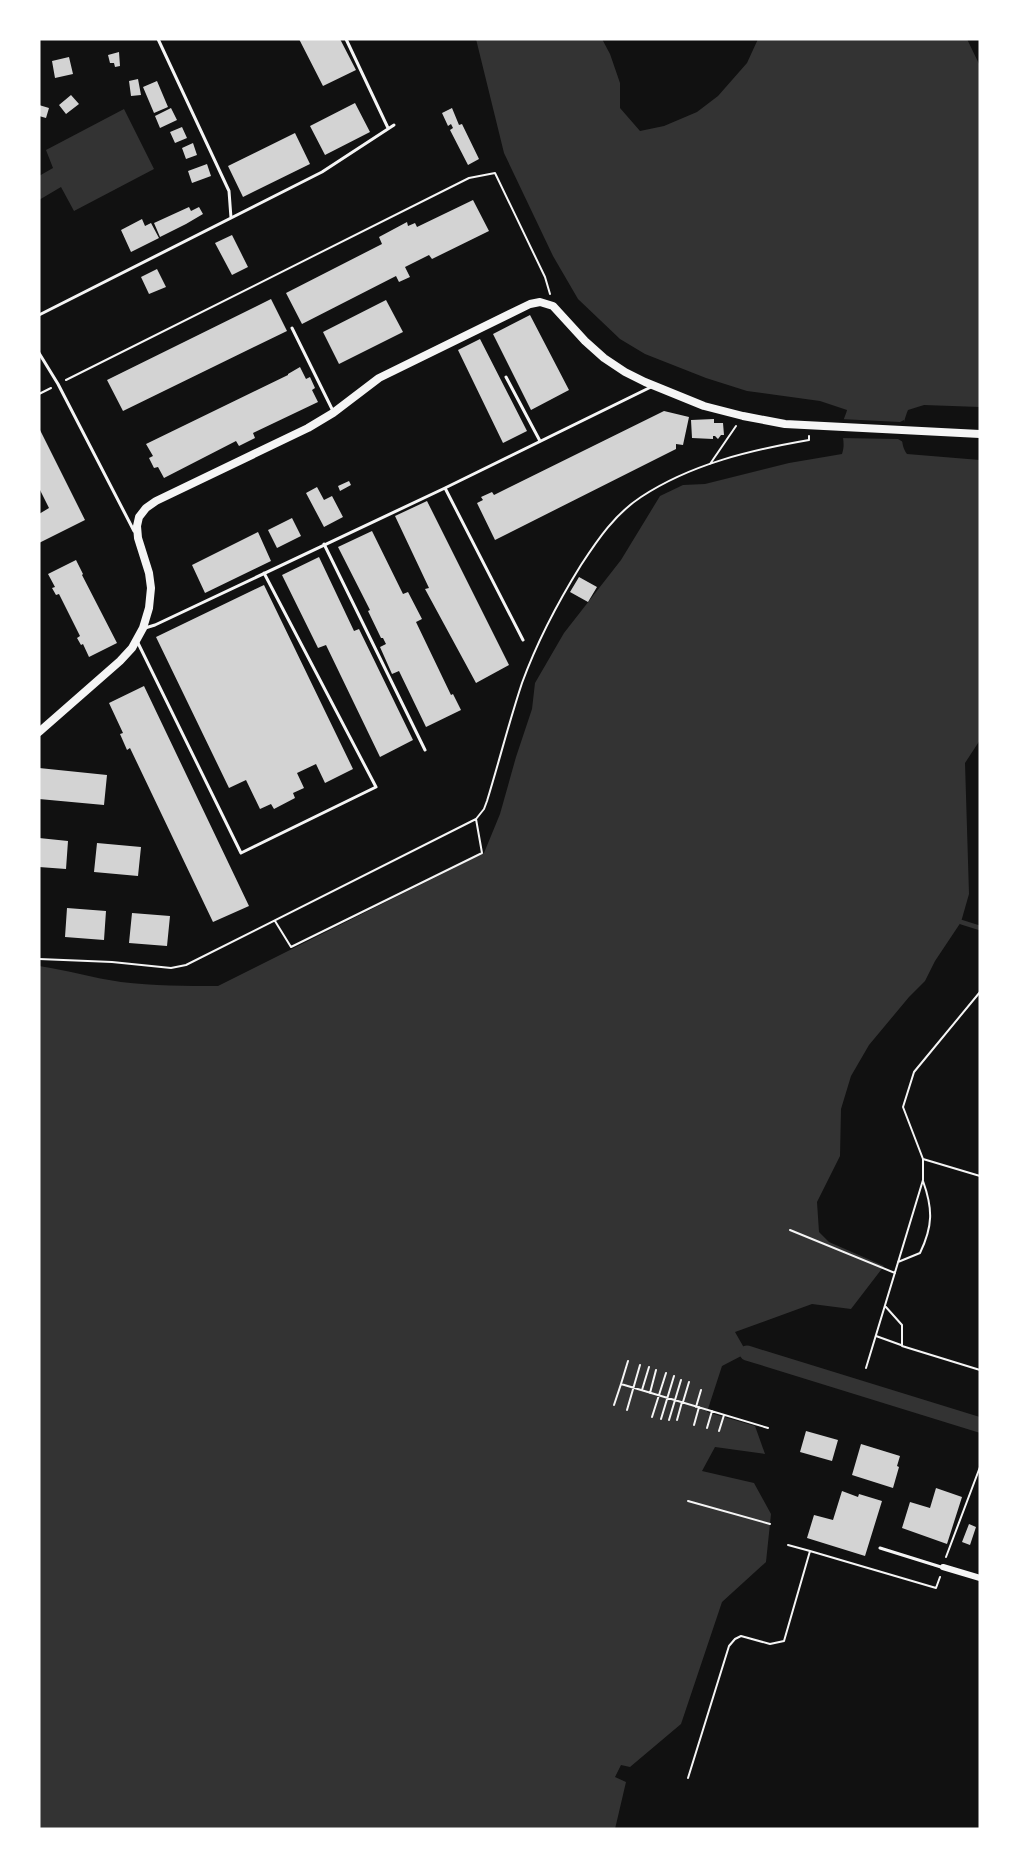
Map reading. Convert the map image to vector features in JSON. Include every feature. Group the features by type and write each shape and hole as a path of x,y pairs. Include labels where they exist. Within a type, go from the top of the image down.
{"street":[{"path":"39,732 120,661 132,648 143,628 152,588 138,538 137,526 146,508 156,501 308,428 333,413 379,378 530,304 540,302 553,306 584,340 604,358 625,372 704,406 784,424 980,434"},
{"path":"943,1567 980,1578"}],"lane":[{"path":"158,39 229,191 231,218"},
{"path":"346,39 388,128"},
{"path":"39,315 322,171 394,125"},
{"path":"292,328 333,413"},
{"path":"39,353 58,384 138,538"},
{"path":"506,377 540,441"},
{"path":"143,628 155,625 445,488 654,386"},
{"path":"445,488 523,640"},
{"path":"324,544 425,750"},
{"path":"137,640 241,853 376,787 264,573"},
{"path":"880,1548 943,1567"}],"path":[{"path":"39,394 469,178 495,173 545,277 550,294"},
{"path":"710,464 738,423"},
{"path":"39,959 177,968 196,961 476,819 487,801 522,683 537,649 554,612 591,549 610,523 641,497 665,484 710,464 757,449 809,440 810,433"},
{"path":"275,921 291,947 482,853 476,819"},
{"path":"866,1368 923,1180 923,1158 903,1107 915,1071 980,992"},
{"path":"923,1158 980,1176"},
{"path":"898,1262 920,1253 928,1235 931,1202 923,1180"},
{"path":"790,1230 895,1273"},
{"path":"885,1306 902,1325 902,1346"},
{"path":"876,1336 980,1370"},
{"path":"614,1405 628,1361"},
{"path":"627,1410 640,1365"},
{"path":"642,1390 649,1367"},
{"path":"650,1393 656,1370"},
{"path":"652,1417 666,1373"},
{"path":"661,1419 674,1376"},
{"path":"669,1420 681,1380"},
{"path":"677,1420 689,1382"},
{"path":"621,1384 768,1428"},
{"path":"694,1425 702,1390"},
{"path":"707,1428 712,1412"},
{"path":"719,1431 724,1415"},
{"path":"788,1545 936,1588 980,1467"},
{"path":"688,1501 770,1524"},
{"path":"688,1778 729,1646 741,1636 770,1644 784,1641 810,1551"}],"shaded area":[{"path":"476,39 602,39 620,83 620,108 640,131 664,126 697,112 718,96 747,63 758,39 967,39 980,66 980,407 924,405 908,410 902,438 907,454 980,460 980,740 965,763 969,894 961,922 935,961 925,981 869,1045 851,1076 841,1109 840,1156 817,1202 819,1232 829,1242 884,1266 851,1309 812,1304 735,1332 747,1353 722,1366 707,1412 755,1426 765,1454 715,1447 702,1471 754,1483 771,1514 766,1562 722,1602 681,1724 630,1767 621,1765 615,1777 626,1782 615,1829 39,1829 39,966 121,982 218,986 484,853 500,814 532,709 535,683 564,633 621,560 660,496 683,485 705,484 789,463 842,454 843,450 843,422 847,410 820,401 747,391 645,354 620,339 578,299 553,256 504,153"},
{"path":"124,109 154,169 74,211 61,187 39,200 39,176 53,168 46,150"}],"pier":[{"path":"840,419 900,422 904,420 906,439 903,439 903,442 898,439 839,438"}],"building":[{"path":"299,39 340,39 356,70 323,86"},
{"path":"119,52 120,66 115,67 114,63 110,63 108,55"},
{"path":"69,57 73,74 55,78 52,61"},
{"path":"138,79 141,95 131,96 129,81"},
{"path":"157,81 168,107 154,113 143,87"},
{"path":"71,95 79,104 66,114 59,105"},
{"path":"355,103 370,132 325,155 310,126"},
{"path":"39,105 49,108 46,118 39,116"},
{"path":"171,108 177,120 160,128 155,116"},
{"path":"452,108 479,159 468,165 450,130 453,128 451,124 448,126 442,113"},
{"path":"182,127 187,138 175,143 170,132"},
{"path":"295,133 310,164 243,197 228,166"},
{"path":"193,143 197,155 186,159 182,148"},
{"path":"207,164 211,176 192,183 188,171"},
{"path":"473,200 489,231 432,259 429,255 405,267 410,277 399,282 396,276 302,324 286,293 382,244 379,237 407,222 408,226 415,223 417,227"},
{"path":"189,207 191,211 199,207 203,214 160,237 154,223"},
{"path":"142,219 145,226 151,223 159,238 131,252 121,230"},
{"path":"232,235 248,267 232,275 215,243"},
{"path":"157,269 166,287 149,294 141,277"},
{"path":"271,299 287,331 123,411 107,380"},
{"path":"386,300 403,332 339,364 323,332"},
{"path":"530,315 569,390 531,410 493,334"},
{"path":"480,339 527,431 503,443 458,350"},
{"path":"300,367 306,379 310,377 315,388 312,390 318,402 253,433 255,438 239,446 236,441 164,478 158,467 154,468 149,458 153,456 146,444"},
{"path":"664,411 689,417 683,445 676,444 676,449 495,540 477,503 483,500 481,497 492,492 494,495"},
{"path":"714,419 714,423 723,423 724,435 718,439 715,436 713,439 692,438 691,420"},
{"path":"39,428 85,520 39,543 39,514 49,508 39,488"},
{"path":"349,481 351,485 340,491 338,486"},
{"path":"317,487 324,500 332,496 343,517 324,527 306,493"},
{"path":"427,501 509,665 476,683 425,589 429,588 395,516"},
{"path":"292,518 301,536 277,548 268,530"},
{"path":"372,531 403,594 408,592 422,619 416,622 451,695 453,694 461,710 426,727 399,671 392,674 380,647 386,644 381,638 368,611 370,610 338,547"},
{"path":"258,532 271,561 205,593 192,565"},
{"path":"319,557 354,631 359,629 413,740 380,757 326,645 318,648 282,575"},
{"path":"76,560 117,643 89,657 83,644 81,645 77,638 80,636 59,594 56,595 52,588 55,587 48,574"},
{"path":"579,577 597,587 588,602 570,592"},
{"path":"264,585 353,769 325,783 316,764 297,773 304,788 293,793 295,798 274,809 271,804 260,809 246,780 229,788 156,637"},
{"path":"144,686 249,906 213,922 130,748 127,750 120,734 123,733 109,703"},
{"path":"39,768 107,775 104,805 39,799"},
{"path":"39,838 68,841 66,869 39,867"},
{"path":"97,843 141,847 138,876 94,872"},
{"path":"67,908 106,911 104,940 65,937"},
{"path":"132,913 170,916 167,946 129,943"},
{"path":"806,1431 838,1440 832,1461 800,1452"},
{"path":"861,1444 900,1456 893,1488 852,1475"},
{"path":"936,1488 962,1497 947,1544 902,1528 910,1502 930,1508"},
{"path":"842,1491 858,1497 859,1494 882,1501 865,1556 807,1538 814,1515 833,1520"},
{"path":"969,1524 976,1527 970,1545 962,1542"}],"waterway":[{"path":"961,922 980,928"},
{"path":"747,1353 980,1425"}]}
